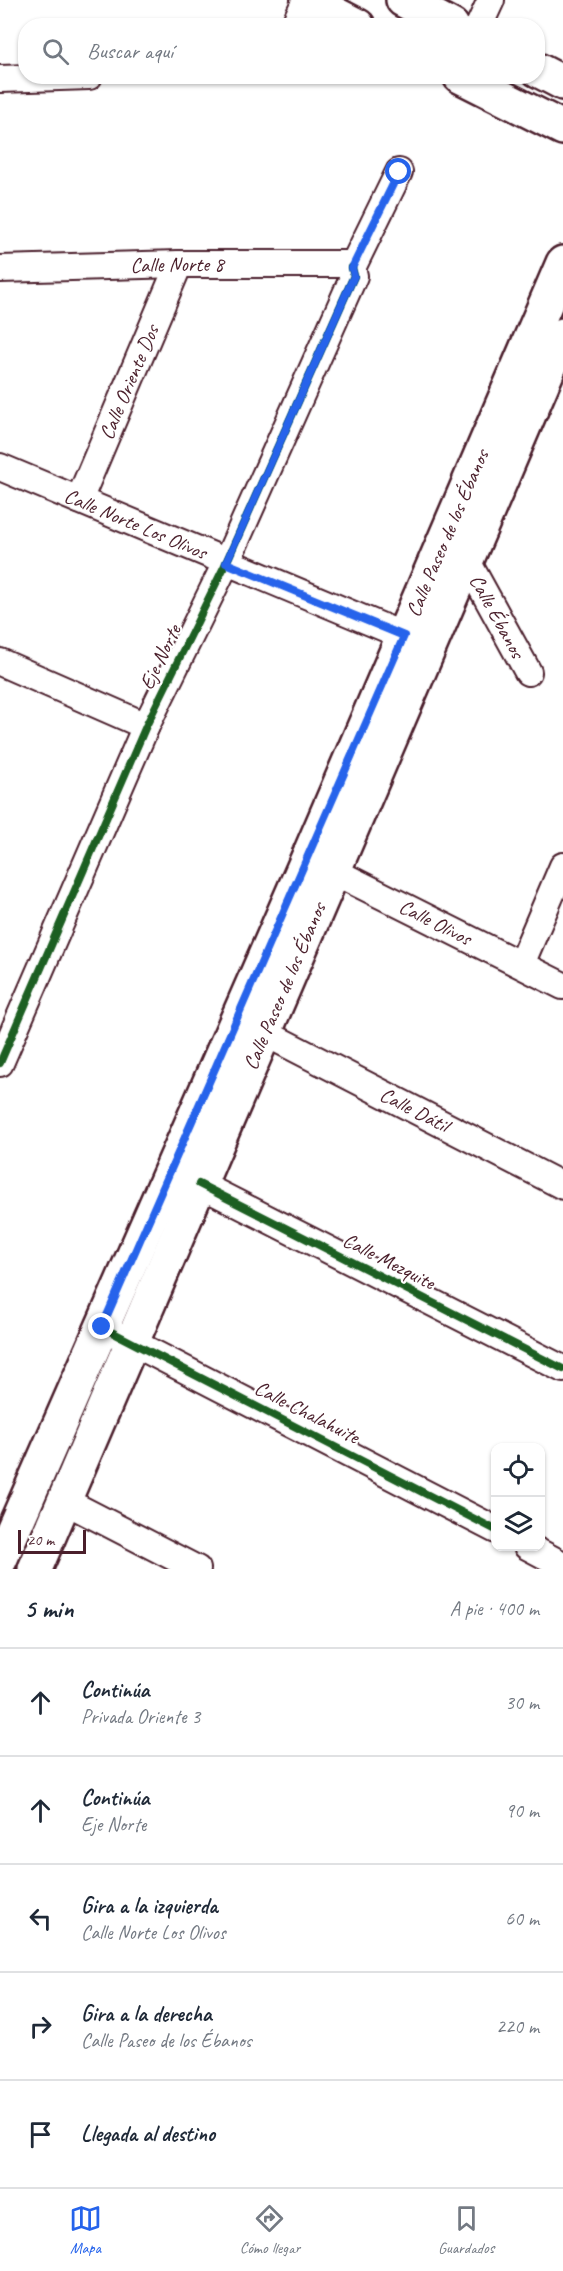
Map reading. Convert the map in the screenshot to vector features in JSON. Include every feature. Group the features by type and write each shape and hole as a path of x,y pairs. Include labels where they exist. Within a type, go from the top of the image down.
{"main road":[{"path":"307,0 342,18"},
{"path":"403,0 437,18"},
{"path":"545,74 563,83"},
{"path":"476,84 563,128"},
{"name":"Calle Paseo de los Ébanos","path":"0,1560 102,1327 466,561 472,512 563,263"},
{"name":"Calle Paseo de los Ébanos","path":"35,1569 265,1033 321,865 404,636 472,512 563,335"}],"street":[{"path":"298,18 307,0"},
{"path":"483,18 491,0"},
{"path":"0,79 18,78"},
{"name":"Eje Norte","path":"0,1063 146,726 226,563 354,276 352,268 399,172"},
{"name":"Calle Norte 8","path":"0,269 179,264 346,264 352,268"},
{"name":"Calle Oriente Dos","path":"79,500 179,264"},
{"name":"Calle Norte Los Olivos","path":"0,467 404,636"},
{"name":"Calle Ébanos","path":"466,561 528,672"},
{"path":"0,662 146,726"},
{"name":"Calle Olivos","path":"321,865 563,986"},
{"path":"521,964 563,866"},
{"name":"Calle Dátil","path":"265,1033 563,1186"},
{"name":"Calle Mezquite","path":"199,1184 563,1370"},
{"name":"Calle Chalahuite","path":"102,1327 491,1528"},
{"path":"65,1501 197,1569"},
{"path":"536,1551 563,1565"}],"cycle path":[{"path":"0,1063 146,726 226,563 354,276 352,268"},
{"path":"199,1184 563,1369"},
{"path":"102,1327 491,1527"}],"route":[{"path":"102,1327 404,636 226,563 354,276 352,268 399,172"}]}
